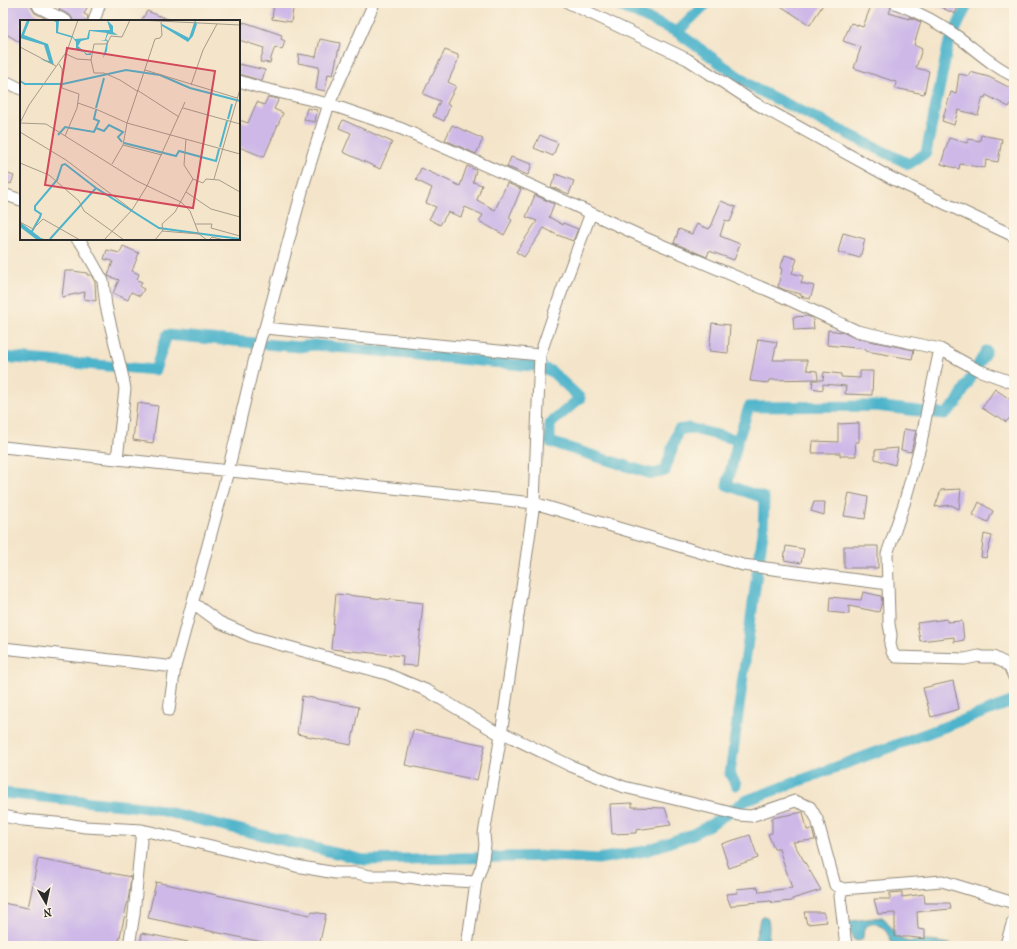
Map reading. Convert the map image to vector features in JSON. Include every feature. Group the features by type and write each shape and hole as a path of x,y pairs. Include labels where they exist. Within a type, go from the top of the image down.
{"main road":[{"path":"1007,946 1014,923"}],"street":[{"path":"36,3 39,7 64,20"},
{"path":"94,20 100,3"},
{"path":"169,710 175,667 228,470 254,362 305,180 330,104 374,3"},
{"path":"569,3 687,59 755,103 908,187 1014,236"},
{"path":"895,3 929,18 959,38 1004,72 1014,76"},
{"path":"3,80 20,88"},
{"path":"240,81 261,88 330,104 402,129 523,182 658,244 779,295 857,331 940,349 978,370 1014,383"},
{"path":"3,194 20,200"},
{"path":"467,946 476,882 482,865 485,845 484,834 501,734 534,503 540,355 591,213"},
{"path":"78,240 82,244 103,281 106,306 125,389 117,459"},
{"path":"263,332 540,355"},
{"path":"940,349 921,443 888,554 890,644 892,652 896,657 965,659 979,656 993,657 1005,663 1010,668 1014,677"},
{"path":"3,447 534,503 743,565 888,584"},
{"path":"193,603 219,622 253,637 387,674 428,691 501,734 571,766 624,787 739,815 750,816 795,801 810,807 816,819 835,885 843,889 942,881 1014,903"},
{"path":"3,648 175,667"},
{"path":"3,816 23,820 85,827 142,830 278,862 335,873 356,873 370,876 396,876 404,878 427,878 436,880 476,882"},
{"path":"129,946 134,914 142,830"},
{"path":"843,889 840,896 846,946"}],"water":[{"path":"763,916 767,917 769,924 767,946 753,946 760,918"},
{"path":"882,917 897,936 905,941 937,942 954,946 894,946 885,930 879,925 874,924 870,924 864,928 862,940 857,941 853,939 848,925 850,922"}],"building":[{"path":"3,3 29,3 35,13 49,20 20,20 20,42 3,32"},
{"path":"61,3 89,3 84,14 88,16 87,20 73,20 70,15 59,10"},
{"path":"274,3 294,3 291,22 272,19"},
{"path":"776,3 824,3 810,25"},
{"path":"872,3 888,3 891,8 889,13 909,19 909,17 921,22 914,45 922,49 916,68 929,71 924,94 895,88 896,82 854,68 861,47 843,41 851,23 863,27"},
{"path":"932,3 960,3 955,14"},
{"path":"147,11 170,20 142,20"},
{"path":"240,22 243,24 243,22 247,23 282,35 281,39 285,41 282,50 275,47 270,63 260,62 264,48 240,40"},
{"path":"320,39 340,43 333,75 328,74 325,91 316,89 319,67 298,63 299,54 316,57"},
{"path":"445,50 458,55 458,60 448,82 456,86 447,104 450,106 444,121 433,116 440,101 423,94"},
{"path":"240,64 265,70 262,81 240,74"},
{"path":"970,72 989,77 1014,90 1014,98 1009,107 986,95 985,98 983,97 978,115 958,110 954,125 942,121 951,92 956,94 959,74 969,76"},
{"path":"268,97 279,99 274,109 283,113 264,157 240,147 240,120 248,123 257,102 264,105"},
{"path":"307,108 317,110 315,122 304,120"},
{"path":"343,120 392,142 380,169 343,152 351,133 339,128"},
{"path":"452,125 483,139 476,154 445,140"},
{"path":"540,135 558,143 553,156 534,148"},
{"path":"981,135 1002,139 998,162 986,160 985,168 960,164 959,169 941,164 949,138 967,143 968,139 980,141"},
{"path":"511,157 532,164 528,175 507,167"},
{"path":"467,166 476,170 473,182 482,185 477,200 495,210 507,183 521,189 509,218 512,220 504,235 479,221 483,215 465,207 461,217 448,212 440,225 429,219 436,207 426,203 432,188 416,180 421,168 460,186"},
{"path":"3,172 14,176 11,184 3,181"},
{"path":"556,174 574,181 569,194 551,187"},
{"path":"535,195 554,204 549,217 563,225 563,223 578,229 573,241 544,228 524,257 516,252 537,221 526,217"},
{"path":"721,201 736,207 730,222 725,220 720,236 740,244 734,260 709,251 707,257 674,243 679,229 692,234 697,224 709,229"},
{"path":"843,233 865,239 860,258 838,252"},
{"path":"123,246 139,253 132,271 139,274 137,280 142,282 140,287 144,289 140,296 131,292 128,300 113,293 119,280 108,276 113,261 104,259 107,250 120,253"},
{"path":"785,255 797,259 792,273 803,276 801,283 814,286 810,299 801,296 801,294 778,287 782,269 780,268"},
{"path":"65,271 87,273 87,275 91,275 95,282 96,301 84,299 85,292 62,297"},
{"path":"807,316 813,318 814,329 794,330 793,317"},
{"path":"712,323 730,325 728,353 709,351"},
{"path":"828,330 842,332 855,338 914,350 912,359 866,351 866,349 827,345"},
{"path":"758,339 777,342 773,360 807,360 807,370 817,371 818,379 769,380 768,383 750,381"},
{"path":"860,371 873,371 872,395 845,394 846,386 823,384 823,390 812,388 813,380 823,380 824,372 841,374 841,377 860,378"},
{"path":"995,389 1014,402 1014,413 1006,422 982,408"},
{"path":"137,403 158,406 153,443 133,440"},
{"path":"859,423 859,442 855,442 856,456 840,456 840,453 812,453 813,441 838,442 838,424"},
{"path":"904,429 916,431 911,452 901,450"},
{"path":"898,448 895,465 875,459 875,450"},
{"path":"961,489 959,509 951,505 935,507 941,490"},
{"path":"849,493 868,497 865,519 844,516"},
{"path":"814,502 825,502 824,515 811,511"},
{"path":"979,502 993,511 988,522 973,515"},
{"path":"984,534 992,536 986,558 981,557"},
{"path":"786,546 804,549 801,563 784,560"},
{"path":"844,546 878,546 878,568 844,568"},
{"path":"863,592 881,596 882,602 879,612 849,606 849,614 829,612 830,597 861,600"},
{"path":"336,594 423,603 417,666 402,665 403,656 331,649"},
{"path":"947,619 947,622 962,621 964,640 954,642 954,637 920,641 917,623"},
{"path":"953,681 959,709 931,717 923,688"},
{"path":"302,696 359,707 351,745 297,734"},
{"path":"413,730 485,745 477,780 405,765"},
{"path":"632,803 632,807 665,808 671,825 636,830 636,833 612,834 610,804"},
{"path":"803,812 807,830 812,829 815,840 793,842 821,890 792,899 792,901 737,904 731,907 726,894 738,893 737,889 758,887 759,892 792,888 779,849 774,849 768,834 772,833 772,818"},
{"path":"750,835 758,858 729,868 721,844"},
{"path":"38,859 131,877 129,895 118,946 21,946 3,942 3,903 28,908"},
{"path":"156,882 310,915 312,912 326,914 319,946 281,946 148,918"},
{"path":"902,892 902,897 924,894 925,903 950,903 951,909 917,912 918,929 925,930 925,939 895,937 895,913 878,914 874,899 890,899 890,893"},
{"path":"804,912 823,912 827,922 807,924"},
{"path":"142,933 188,942 188,946 140,946"}],"waterway":[{"path":"613,3 677,32 707,3"},
{"path":"677,32 754,88 909,164 926,153 948,46 968,3"},
{"path":"3,357 155,370 167,335 299,347 314,345 532,366"},
{"path":"759,560 763,533 764,498 727,485 738,440 749,407 875,406 945,414 956,404 986,351"},
{"path":"545,369 551,371 580,398 550,424 550,442 652,474 665,471 678,430 689,428 738,440"},
{"path":"736,785 730,774 757,573"},
{"path":"3,793 151,808 364,860 552,856 598,859 645,851 693,834 713,823 745,801 1014,701"}]}
